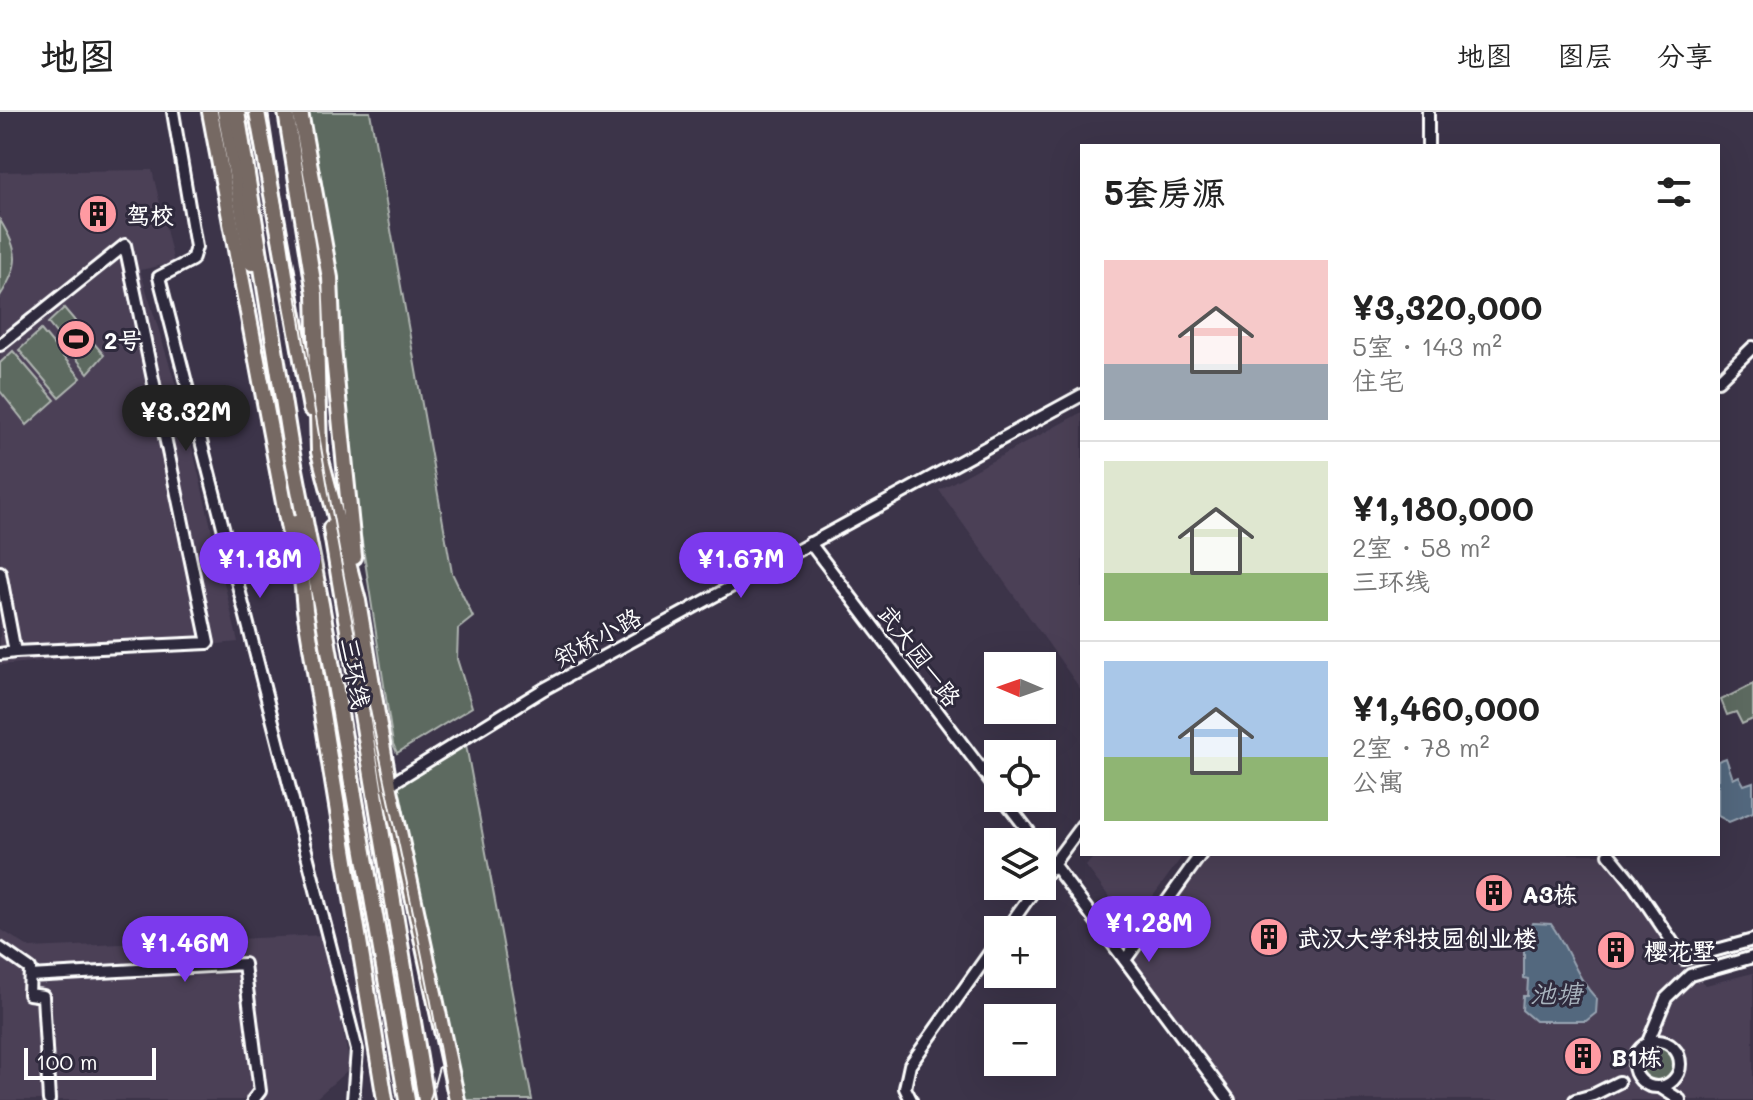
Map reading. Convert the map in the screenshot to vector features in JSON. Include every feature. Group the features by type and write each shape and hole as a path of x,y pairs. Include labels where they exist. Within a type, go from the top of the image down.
{"highway":[{"path":"210,112 306,615 385,1100"},
{"path":"225,112 240,206 291,449 306,615"},
{"name":"三环线","path":"237,112 291,449 407,1100"},
{"name":"三环线","path":"257,112 319,452 426,1100"},
{"path":"290,113 315,294 319,452 358,601"},
{"path":"290,113 330,278 333,348 358,601 389,785 457,1100"},
{"path":"228,132 238,257"},
{"path":"311,270 323,301 333,348"}],"street":[{"path":"173,112 196,247 192,260 159,277 357,1050 353,1100"},
{"path":"1428,112 1428,144"},
{"path":"0,345 125,245 208,643 0,654"},
{"path":"1720,379 1753,347"},
{"name":"郑桥小路","path":"389,785 544,689 1080,396"},
{"name":"武大园一路","path":"810,543 984,773"},
{"path":"0,572 15,652"},
{"path":"1014,812 1026,828"},
{"path":"1056,859 1080,828"},
{"path":"1125,960 1200,856"},
{"path":"1611,856 1684,959 1753,940"},
{"path":"1056,867 1229,1100"},
{"path":"0,948 30,969 29,994 43,996 49,1100"},
{"path":"1619,1082 1642,1046 1648,1042 1666,998 1690,975 1753,957"},
{"path":"911,1100 905,1088 910,1065 984,961"},
{"path":"30,976 244,964 260,1091 253,1100"},
{"path":"1657,1025 1680,1058 1678,1098"},
{"path":"1648,1042 1664,1041 1671,1045"},
{"path":"1634,1058 1635,1073 1645,1084"},
{"path":"1660,1087 1668,1085 1678,1073"},
{"path":"1575,1100 1619,1082 1660,1087 1678,1098"}],"shaded area":[{"path":"152,170 174,263 140,270 183,408 238,642 0,665 0,172"},
{"path":"1080,413 1080,688 939,490"},
{"path":"1094,856 1183,856 1131,926 1086,866"},
{"path":"1203,856 1603,856 1636,898 1680,966 1706,985 1753,973 1753,1100 1236,1100 1135,965 1133,952"},
{"path":"0,929 30,948 325,935 350,1068 314,1100 0,1100"}],"green space":[{"path":"308,112 370,112 452,573 473,617 458,629 457,659 472,707 397,753 393,744 350,463 340,309"},
{"path":"0,220 11,241 15,258 12,275 0,296"},
{"name":"2号","path":"64,308 104,355 88,373 48,323"},
{"path":"41,330 81,378 59,397 19,350"},
{"path":"13,351 55,400 27,425 0,391 0,363"},
{"path":"1753,684 1753,719 1742,724 1736,712 1727,715 1721,700"},
{"path":"466,745 532,1100 452,1100 398,783"},
{"path":"1657,1044 1671,1049 1676,1063 1671,1077 1657,1082 1643,1077 1638,1063 1643,1049"}],"water":[{"path":"1726,758 1733,779 1739,776 1744,785 1753,782 1753,812 1729,822 1720,817 1720,760"},
{"name":"池塘","path":"1533,923 1551,924 1583,982 1597,999 1596,1013 1586,1021 1535,1021 1522,1010 1528,979 1524,978 1524,936"}],"tram line":[{"path":"268,112 334,524 429,990 448,1100"},
{"path":"430,1100 439,1067"}],"place":[{"name":"驾校","path":"98,214"},
{"name":"2号","path":"76,339"},
{"name":"A3栋","path":"1494,893"},
{"name":"武汉大学科技园创业楼","path":"1269,937"},
{"name":"樱花墅","path":"1616,950"},
{"name":"B1栋","path":"1583,1056"}]}
